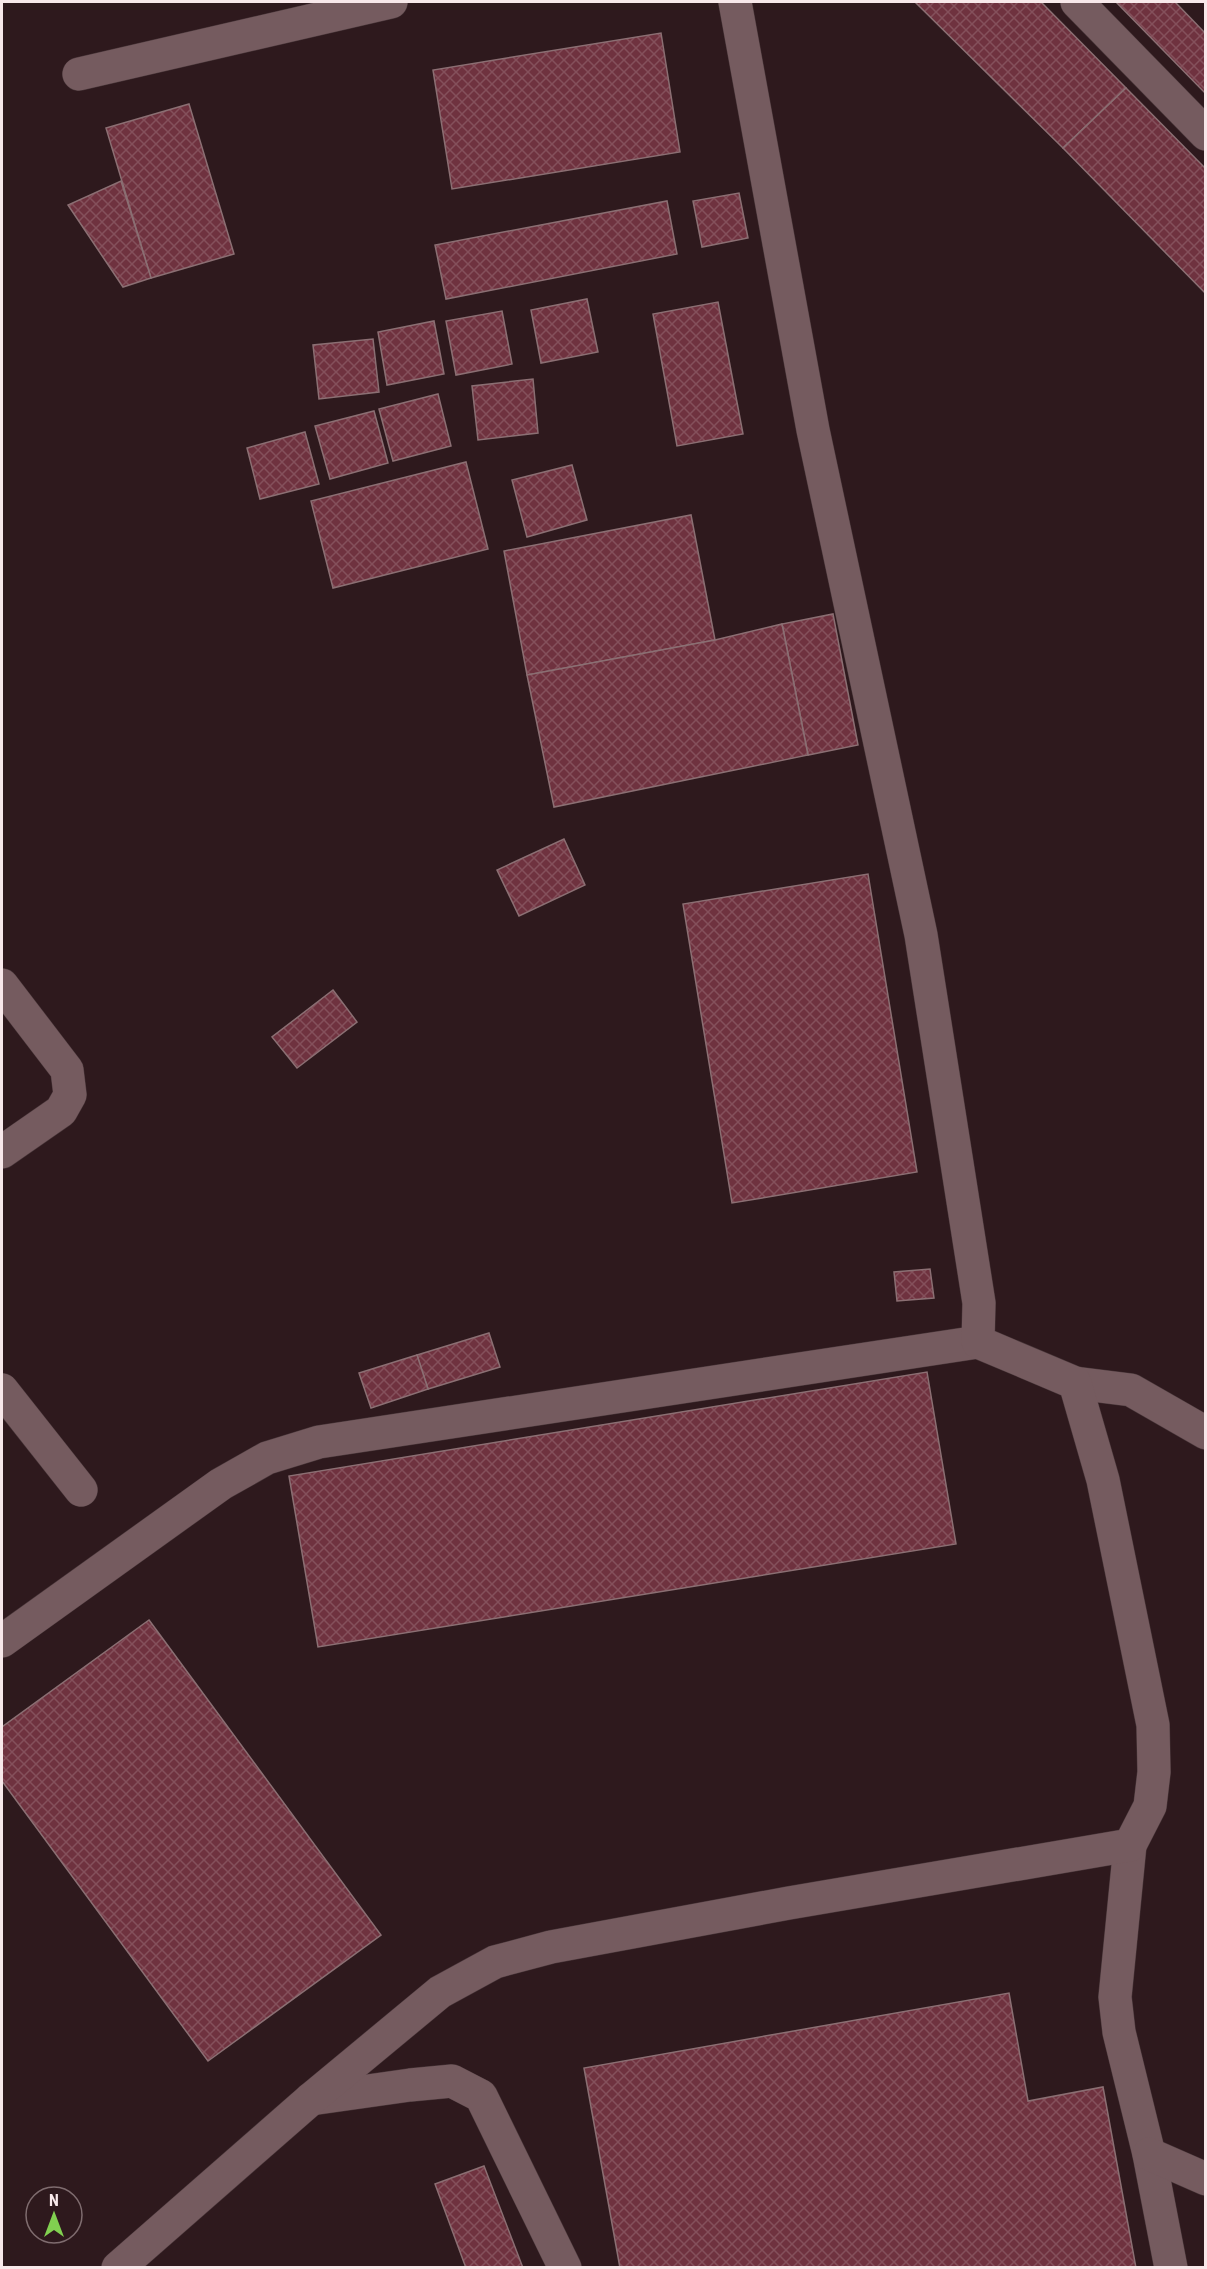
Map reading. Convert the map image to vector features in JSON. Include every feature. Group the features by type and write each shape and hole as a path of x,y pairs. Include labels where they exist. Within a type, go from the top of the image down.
{"street":[{"path":"79,74 391,2"},
{"path":"735,2 813,430 921,934 979,1304 978,1342"},
{"path":"1077,2 1206,134"},
{"path":"2,985 67,1070 70,1095 61,1112 2,1152"},
{"path":"2,1641 221,1484 267,1458 319,1442 978,1342 1075,1383 1131,1390 1206,1433"},
{"path":"1075,1383 1103,1480 1153,1725 1154,1772 1150,1806 1130,1845 1115,1997 1119,2031 1149,2154 1171,2268"},
{"path":"2,1390 81,1490"},
{"path":"117,2268 311,2099 440,1992 495,1962 550,1947 1130,1845"},
{"path":"311,2099 453,2081 481,2097 565,2268"},
{"path":"1149,2154 1206,2180"}],"building":[{"path":"915,2 1041,2 1126,88 1063,148"},
{"path":"1116,2 1175,2 1206,34 1206,94"},
{"path":"661,33 680,152 452,189 433,70"},
{"path":"1126,88 1206,169 1206,294 1063,148"},
{"path":"189,104 234,254 151,278 106,128"},
{"path":"121,181 151,278 123,287 68,205"},
{"path":"739,193 748,238 702,247 693,201"},
{"path":"667,201 677,254 446,299 435,245"},
{"path":"587,299 598,352 541,363 531,310"},
{"path":"718,302 743,434 677,446 653,314"},
{"path":"502,311 512,364 456,375 446,321"},
{"path":"434,321 444,374 387,385 378,332"},
{"path":"373,339 379,392 319,399 313,345"},
{"path":"533,379 538,433 478,440 472,386"},
{"path":"438,394 451,446 393,461 379,409"},
{"path":"374,411 388,463 330,479 315,426"},
{"path":"305,432 319,484 260,499 247,448"},
{"path":"466,462 488,549 333,588 311,501"},
{"path":"572,465 587,520 527,537 512,480"},
{"path":"691,515 715,640 527,675 504,551"},
{"path":"833,614 858,745 808,755 782,624"},
{"path":"782,624 808,755 554,807 527,675 715,640"},
{"path":"564,839 585,885 519,916 497,870"},
{"path":"868,874 917,1172 732,1203 683,904"},
{"path":"333,990 357,1022 297,1068 272,1037"},
{"path":"930,1269 934,1298 897,1301 894,1272"},
{"path":"489,1333 500,1367 428,1389 417,1355"},
{"path":"417,1355 428,1389 371,1408 359,1373"},
{"path":"927,1372 956,1544 318,1647 289,1476"},
{"path":"149,1620 381,1935 208,2061 2,1781 2,1727"},
{"path":"1009,1993 1028,2101 1103,2087 1136,2268 620,2268 584,2068"},
{"path":"484,2166 523,2268 466,2268 435,2184"}]}
